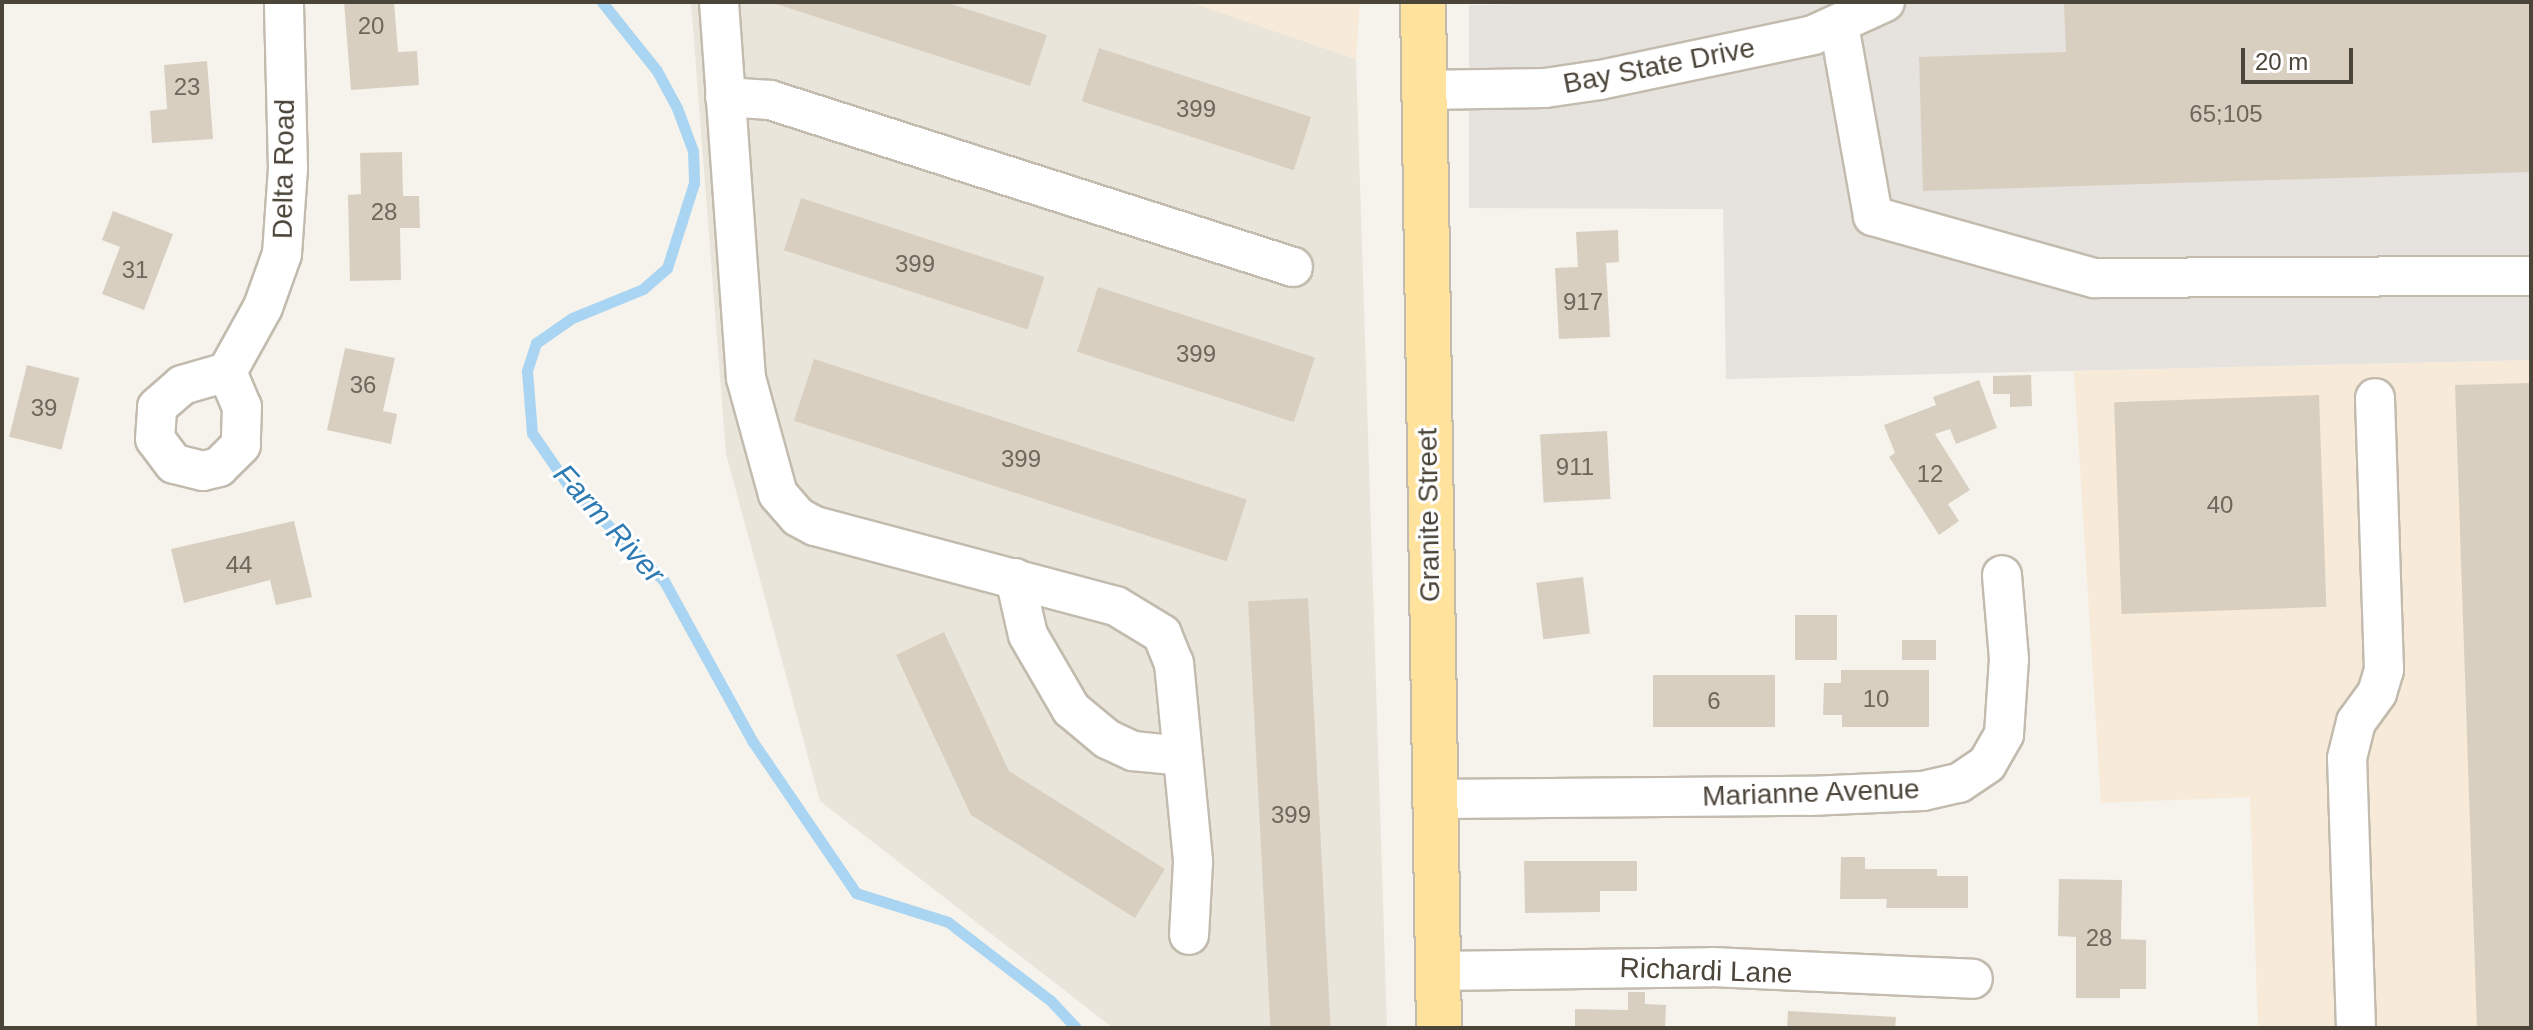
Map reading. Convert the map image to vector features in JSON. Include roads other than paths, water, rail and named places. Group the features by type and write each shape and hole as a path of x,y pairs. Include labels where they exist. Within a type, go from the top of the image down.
{"main road":[{"name":"Granite Street","path":"1423,2 1439,1028"}],"street":[{"name":"Delta Road","path":"227,372 263,307 282,254 288,169 284,2"},
{"path":"719,2 746,378 778,494 798,517 830,531 1116,606 1162,634 1174,663 1194,879 1189,935"},
{"name":"Bay State Drive","path":"1424,90 1574,85 1788,41 1839,25 1885,2"},
{"path":"1839,25 1873,216 2094,278 2531,276"},
{"path":"725,97 770,100 1293,267"},
{"path":"2356,1028 2347,758 2356,722 2377,693 2384,670 2375,398"},
{"name":"Marianne Avenue","path":"1435,799 1809,796 1923,791 1959,783 1987,764 2004,734 2008,632 2002,575"},
{"path":"1015,578 1028,635 1071,709 1107,739 1133,751 1182,756"},
{"name":"Richardi Lane","path":"1438,971 1712,967 1973,979"}],"waterway":[{"name":"Farm River","path":"602,2 657,71 677,108 693,151 694,183 667,268 643,289 572,318 536,343 527,371 532,433 568,485 664,581 753,742 856,893 948,922 1051,1001 1076,1028"}]}
